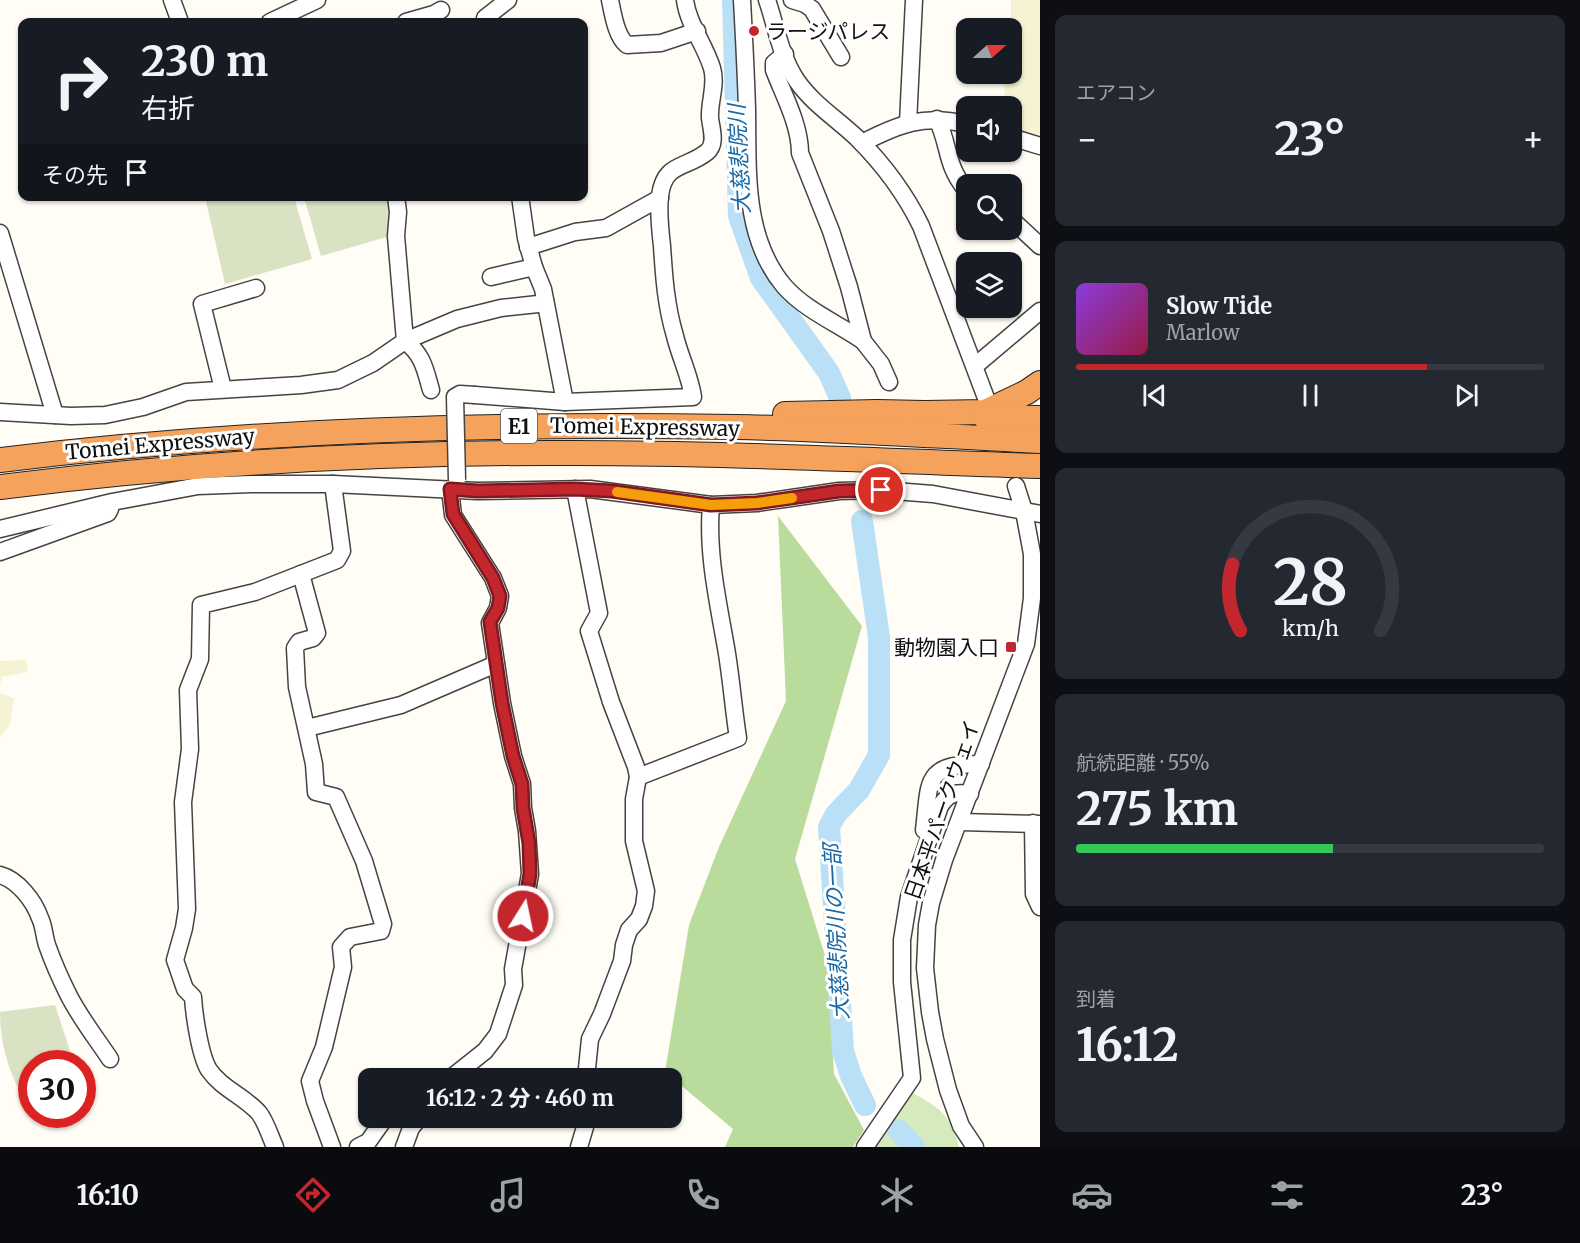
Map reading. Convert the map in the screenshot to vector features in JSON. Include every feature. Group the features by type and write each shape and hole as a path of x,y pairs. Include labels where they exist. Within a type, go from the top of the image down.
{"highway":[{"path":"513,426 787,414 985,412 1027,392 1040,383"},
{"path":"925,413 1040,418"},
{"name":"Tomei Expressway","path":"0,460 164,442 404,428 513,426 738,427 1040,441"},
{"name":"Tomei Expressway","path":"0,487 239,463 473,454 698,455 1040,466"},
{"path":"968,464 1040,479"}],"street":[{"path":"172,0 179,18"},
{"path":"279,18 317,0"},
{"path":"485,18 508,0"},
{"path":"610,0 620,34 627,45 661,43 696,32"},
{"path":"464,1068 485,1051 498,1034 514,986 513,969 530,874 522,784 513,756 490,622 498,608 500,596 493,578 453,514 455,397 460,394 565,402 693,397 665,294 660,198 666,175 708,152 712,146 710,106 714,78 710,62 685,0"},
{"path":"742,0 747,176 755,232 763,252 785,286 811,309 863,341 881,364 889,382"},
{"path":"767,0 784,54 793,74 804,90 862,143 888,171 913,209 986,398"},
{"path":"792,0 812,9 841,57"},
{"path":"908,123 914,0"},
{"path":"420,18 441,14"},
{"path":"784,54 774,63 774,70 794,122 800,142 800,153 831,231 863,341"},
{"path":"862,143 908,123 924,119 956,122"},
{"path":"937,119 950,166 956,175"},
{"path":"1022,140 1040,146"},
{"path":"528,247 575,232 606,228 660,198"},
{"path":"397,201 396,236 405,341 416,349 422,359 431,390"},
{"path":"521,201 528,247 543,289 565,402"},
{"path":"1022,229 1040,246"},
{"path":"0,233 55,415"},
{"path":"490,277 534,267"},
{"path":"224,389 202,304 256,288"},
{"path":"0,412 87,416 122,413 186,392 301,385 338,380 373,363 405,341 457,319 480,312 525,307 545,301"},
{"path":"975,366 1040,311"},
{"path":"275,1147 260,1114 240,1095 224,1086 208,1069 195,1022 193,997 185,989 175,960 187,909 183,802 190,749 188,690 200,658 201,604 255,592 338,560 342,551 333,484"},
{"path":"0,529 112,502 198,486 333,484 455,486 515,491 575,489 612,491 711,505 757,503 839,491 881,490 933,494 1032,513"},
{"name":"日本平パークウェイ","path":"975,1147 961,1126 948,1090 930,1012 925,968 927,925 944,860 1026,644 1033,576 1032,513 1016,486"},
{"path":"575,489 599,613 589,631 638,777 634,799 634,841 646,891 644,906 639,919 629,930 622,961 590,1039 587,1068"},
{"path":"0,552 108,513 112,502"},
{"path":"638,777 738,738 726,644 715,596 711,505"},
{"path":"301,574 317,633 313,638 299,642 295,648 297,687 315,764 316,792 336,797 364,861 383,924 381,931 350,937 341,946 343,967 324,1047 310,1081 332,1147"},
{"path":"307,728 401,705 496,664"},
{"path":"919,866 931,779 938,771 947,767 981,764"},
{"path":"866,1147 912,1078 902,982 902,940 909,897 940,806 947,796 954,792 970,794"},
{"path":"960,822 1036,823 1034,894 1040,908"},
{"path":"0,875 20,887 31,901 40,918 46,944 69,995 83,1021 110,1059"},
{"path":"358,1147 368,1142 378,1128"},
{"path":"404,1147 411,1128"},
{"path":"579,1147 585,1128"}],"shaded area":[{"path":"1011,0 1040,0 1040,139 1022,133 1022,96 1005,96 1004,84 1022,84 1022,18 1011,18"},
{"path":"26,660 28,672 2,677 0,686 0,661"},
{"path":"0,693 14,698 10,724 0,738"}],"green space":[{"path":"206,201 295,201 312,259 225,284"},
{"path":"305,201 391,201 390,236 321,256"},
{"path":"778,516 862,626 795,859 828,965 834,1074 864,1130 853,1147 725,1147 733,1129 682,1086 682,1068 666,1068 689,925 719,847 786,701"},
{"path":"55,1005 70,1050 18,1050 18,1088 5,1053 0,1012"},
{"path":"913,1093 943,1114 952,1127 959,1147 873,1147"}],"waterway":[{"name":"大慈悲院川","path":"733,0 739,216 761,278 829,373 840,398"},
{"name":"大慈悲院川の一部","path":"862,521 879,637 879,755 859,790 836,814 829,827 843,1051 851,1076 865,1105"},
{"name":"大慈悲院川の一部","path":"899,1131 914,1147"}],"slow traffic":[{"path":"617,492 711,505 757,503 792,498"}],"place":[{"name":"ラージパレス","path":"754,31"},
{"name":"動物園入口","path":"1011,647"}],"route":[{"path":"523,916 530,874 529,843 523,808 522,784 513,756 502,703 490,622 498,608 500,596 493,578 453,514 450,489 612,491 711,505 757,503 839,491 881,490"}]}
